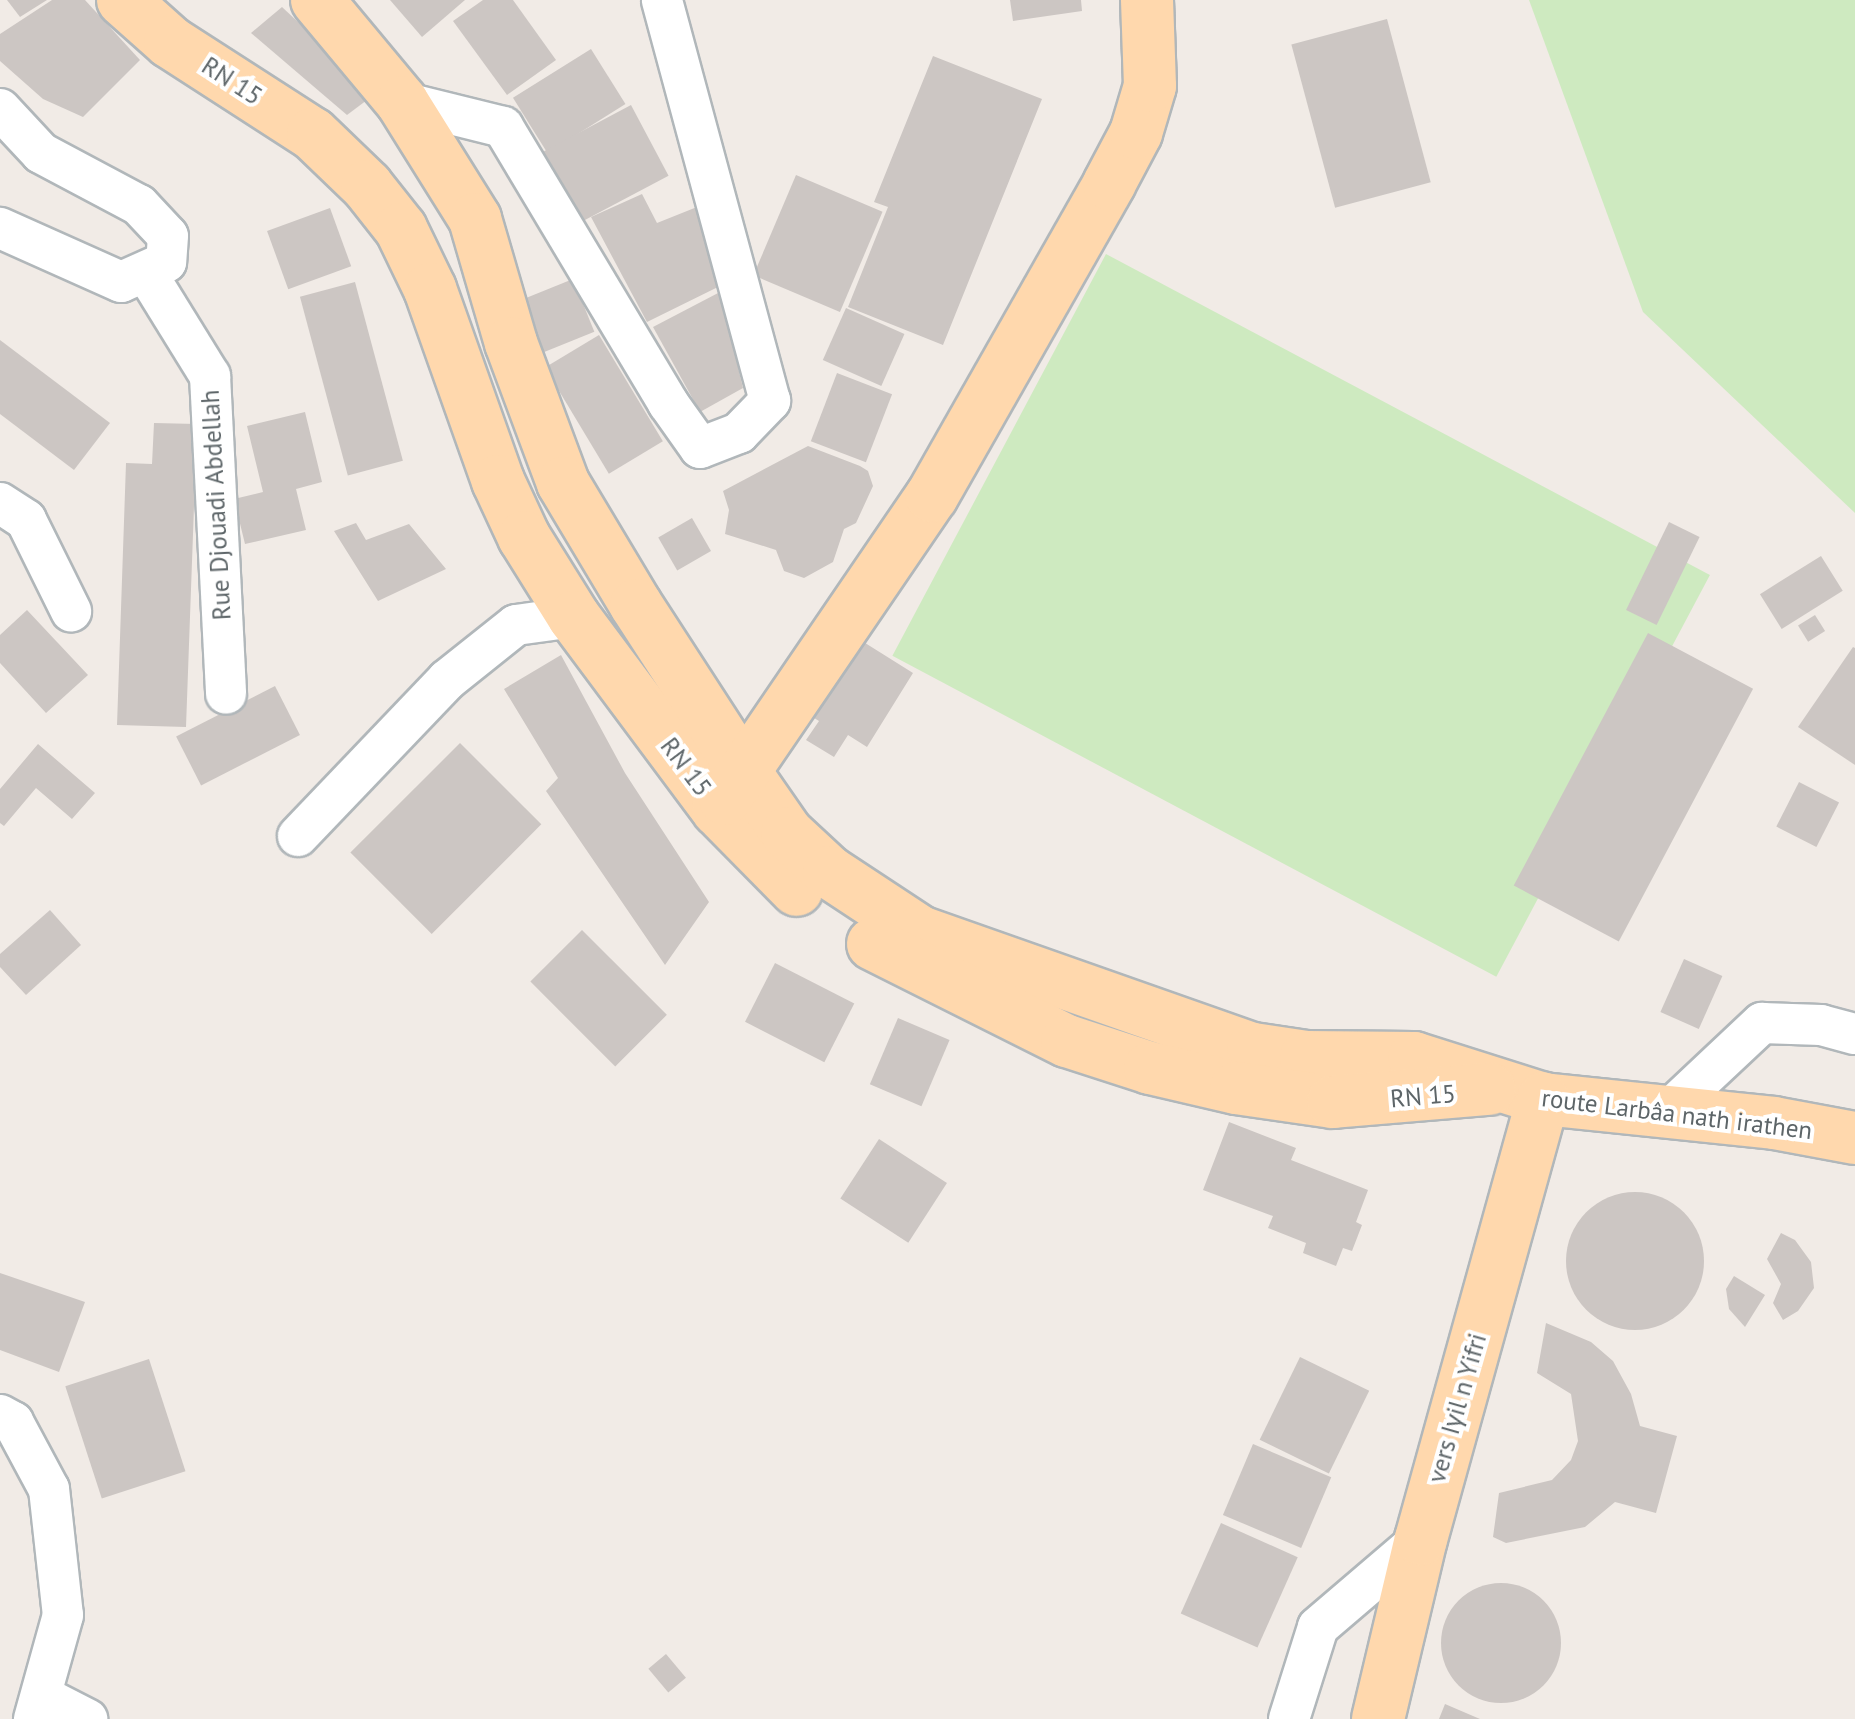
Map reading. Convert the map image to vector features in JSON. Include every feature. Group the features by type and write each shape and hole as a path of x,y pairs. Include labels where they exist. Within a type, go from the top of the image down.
{"main road":[{"name":"RN 15","path":"124,0 170,42 312,134 367,186 401,229 430,289 498,481 524,537 574,617 731,791 787,833 828,872 920,932 1224,1041 1306,1056 1414,1058 1522,1093"},
{"name":"RN 15","path":"317,0 402,102 476,220 512,343 564,483 636,605 731,791"},
{"path":"731,791 932,496 1136,133 1150,86 1147,0"},
{"name":"route Larbâa nath irathen","path":"1522,1093 1774,1123 1855,1138"},
{"name":"vers Iγil n Yifri","path":"1378,1719 1522,1093"}],"street":[{"path":"402,102 503,127 700,448 739,433 770,402 665,2"},
{"path":"0,109 41,153 139,205 168,236 166,262 147,274 120,282 0,228"},
{"name":"Rue Djouadi Abdellah","path":"147,274 210,376 226,694"},
{"path":"0,503 26,520 70,611"},
{"path":"298,836 460,668 516,625 574,617"},
{"path":"1666,1113 1762,1022 1821,1024 1855,1034"},
{"path":"0,1416 14,1422 49,1489 62,1614 38,1708 87,1719"},
{"path":"1289,1719 1318,1627 1421,1539"}],"green space":[{"path":"1529,0 1855,0 1855,513 1643,312"},
{"path":"1106,254 1710,575 1496,977 892,656"}],"building":[{"path":"7,0 47,0 20,17"},
{"path":"52,0 85,0 140,60 83,117 43,99 0,61 0,34"},
{"path":"390,0 465,0 422,37"},
{"path":"483,0 513,0 556,60 507,95 453,21"},
{"path":"1010,0 1081,0 1082,11 1013,21"},
{"path":"282,7 375,94 347,115 251,33"},
{"path":"1387,19 1431,182 1335,208 1291,45"},
{"path":"591,49 625,104 547,153 513,98"},
{"path":"933,56 1042,99 943,345 848,307 888,207 874,202"},
{"path":"631,105 669,176 581,222 544,151"},
{"path":"796,175 883,212 840,312 753,275"},
{"path":"642,194 657,223 702,205 720,286 647,322 591,217"},
{"path":"330,208 351,266 288,289 267,231"},
{"path":"573,279 594,332 531,357 510,304"},
{"path":"355,282 403,461 348,475 300,297"},
{"path":"720,292 743,388 700,412 653,327"},
{"path":"846,308 904,334 881,386 823,360"},
{"path":"599,335 663,441 609,474 545,367"},
{"path":"0,340 110,423 74,470 0,414"},
{"path":"837,373 892,394 866,462 811,441"},
{"path":"305,412 322,482 296,489 306,530 245,544 234,499 263,492 247,426"},
{"path":"154,423 197,424 186,727 117,725 126,463 152,464"},
{"path":"808,446 860,466 868,471 873,486 856,523 844,529 833,562 804,578 784,571 776,550 725,534 729,510 723,491"},
{"path":"692,518 711,551 677,570 658,538"},
{"path":"1669,522 1700,537 1657,625 1626,610"},
{"path":"356,523 366,540 409,524 446,569 378,601 334,531"},
{"path":"1821,556 1843,591 1782,629 1760,594"},
{"path":"27,610 88,675 46,713 0,663 0,635"},
{"path":"1815,615 1825,631 1808,642 1798,626"},
{"path":"846,631 913,673 867,747 848,735 834,757 806,740 819,721 798,708"},
{"path":"1648,633 1753,689 1619,941 1514,886"},
{"path":"1855,648 1855,765 1798,727"},
{"path":"561,655 625,773 709,902 665,965 546,791 558,778 504,689"},
{"path":"275,686 300,735 201,785 176,736"},
{"path":"460,743 541,824 432,934 350,853"},
{"path":"38,744 95,793 72,819 36,788 4,826 0,823 0,789"},
{"path":"1799,782 1839,802 1816,847 1776,827"},
{"path":"50,910 81,945 26,995 0,967 0,954"},
{"path":"582,930 667,1015 615,1066 530,982"},
{"path":"1684,959 1722,976 1699,1029 1660,1012"},
{"path":"775,963 854,1003 824,1062 745,1022"},
{"path":"898,1018 950,1040 921,1106 870,1084"},
{"path":"1229,1122 1296,1148 1291,1160 1368,1190 1356,1222 1362,1225 1352,1251 1343,1248 1336,1266 1303,1253 1306,1243 1268,1228 1273,1216 1203,1190"},
{"path":"879,1139 947,1183 908,1243 840,1199"},
{"path":"1635,1192 1661,1197 1684,1212 1699,1235 1704,1261 1699,1287 1684,1310 1661,1325 1635,1330 1609,1325 1586,1310 1571,1287 1566,1261 1571,1235 1586,1212 1609,1197"},
{"path":"1781,1233 1795,1240 1811,1262 1814,1288 1798,1311 1783,1320 1773,1303 1781,1284 1767,1259"},
{"path":"0,1273 85,1302 59,1372 0,1350"},
{"path":"1734,1276 1765,1295 1745,1327 1729,1309 1726,1289"},
{"path":"1546,1323 1591,1342 1613,1361 1631,1394 1640,1426 1677,1436 1656,1513 1615,1502 1585,1527 1506,1543 1493,1537 1499,1493 1552,1480 1571,1460 1578,1441 1571,1394 1537,1373"},
{"path":"1300,1357 1369,1391 1329,1473 1260,1440"},
{"path":"149,1359 185,1471 102,1498 65,1386"},
{"path":"1253,1444 1331,1477 1301,1548 1223,1515"},
{"path":"1221,1523 1298,1557 1257,1648 1181,1613"},
{"path":"1501,1583 1524,1588 1543,1601 1556,1620 1561,1643 1556,1666 1543,1685 1524,1698 1501,1703 1478,1698 1459,1685 1446,1666 1441,1643 1446,1620 1459,1601 1478,1588"},
{"path":"666,1654 686,1678 668,1693 648,1669"},
{"path":"1445,1704 1480,1719 1439,1719"}]}
